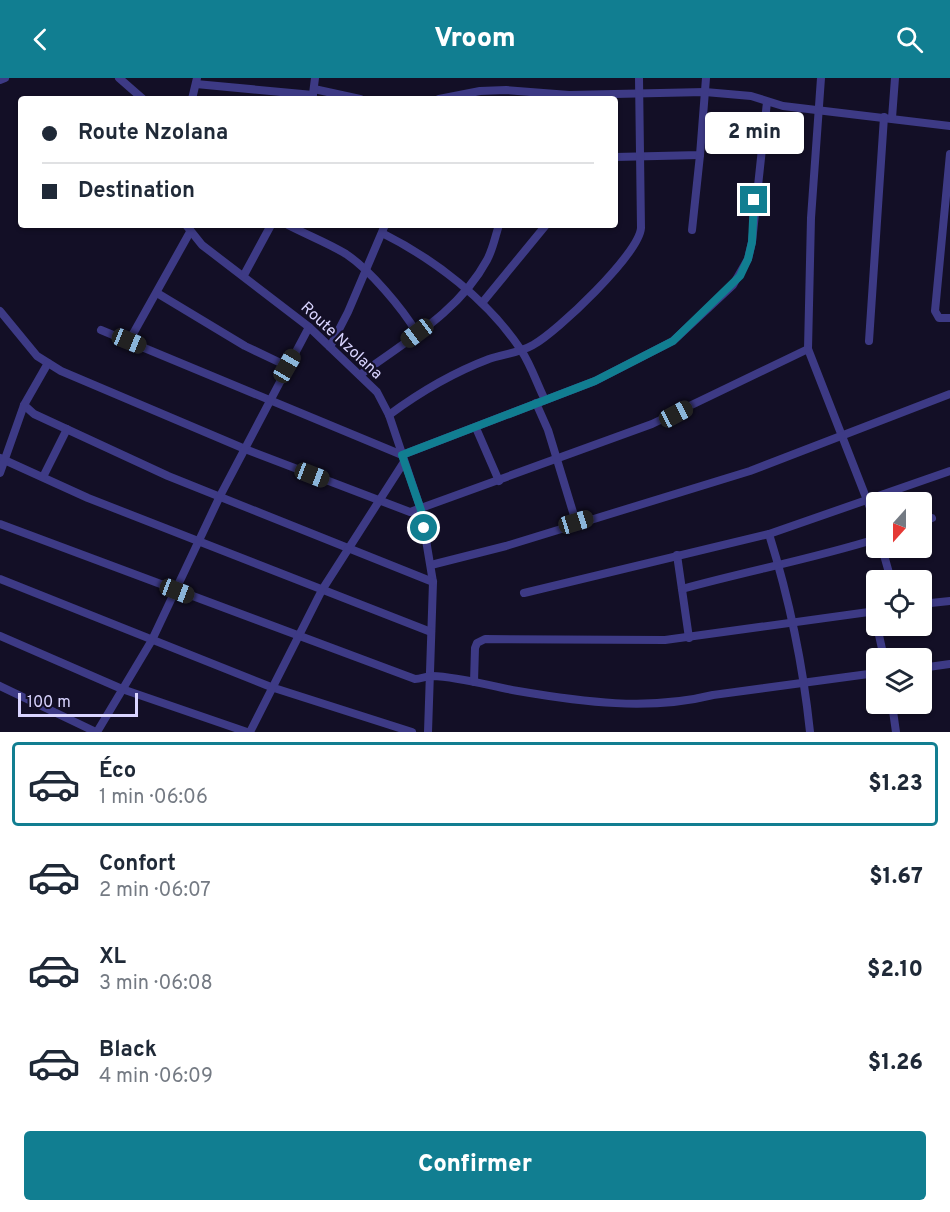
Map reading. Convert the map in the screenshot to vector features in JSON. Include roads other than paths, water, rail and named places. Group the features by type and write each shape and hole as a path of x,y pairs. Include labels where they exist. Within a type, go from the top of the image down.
{"street":[{"path":"0,80 5,78"},
{"path":"119,78 140,96"},
{"path":"314,94 315,78"},
{"path":"389,416 444,378 491,358 521,350 550,334 602,284 638,242 641,228 638,157 639,78"},
{"path":"692,230 706,78"},
{"path":"821,78 817,108 808,349 866,496"},
{"path":"869,341 873,319 872,283 888,117 895,78"},
{"path":"193,96 197,81 332,96"},
{"path":"454,96 480,91 506,90 569,95 639,92 705,93 751,96 767,102 950,126"},
{"path":"0,636 122,689 249,732 322,590 403,459 595,381 673,341 733,285 748,259 752,242 767,102"},
{"path":"950,154 935,311 939,318 950,318"},
{"path":"618,157 700,155"},
{"path":"244,276 269,228"},
{"path":"294,228 346,254 364,270 417,333"},
{"path":"360,375 439,319 466,291 487,260 498,228"},
{"path":"482,303 544,228"},
{"path":"129,341 157,293 188,229"},
{"name":"Route Nzolana","path":"188,229 202,245 309,327 377,392 389,416 421,510 434,582 430,632 428,732"},
{"path":"330,347 348,312 383,229 423,256 482,303 521,350 545,400"},
{"path":"157,293 245,346 287,366"},
{"path":"0,310 37,356 61,370 245,449 410,512 421,510 676,414 756,372 808,349"},
{"path":"0,687 97,732 152,640 220,496 269,399 309,327"},
{"path":"100,330 269,399 403,459"},
{"path":"0,473 3,459 24,405 48,363"},
{"path":"430,566 506,546 576,522 750,471 842,438 950,394"},
{"path":"536,404 557,458 576,522"},
{"path":"24,405 34,414 168,476 434,582"},
{"path":"476,428 499,481"},
{"path":"43,477 67,429"},
{"path":"3,459 198,542 430,632"},
{"path":"893,492 950,471"},
{"path":"524,593 769,534 866,502"},
{"path":"0,524 415,679 429,676 519,691 622,704 690,700 866,674"},
{"path":"769,534 779,567 805,682 810,732"},
{"path":"682,589 737,573 779,567 866,542"},
{"path":"677,555 689,638"},
{"path":"0,579 271,687 412,732"},
{"path":"932,602 950,600"},
{"path":"474,682 475,648 477,643 485,639 689,638 866,612"},
{"path":"932,666 950,664"},
{"path":"893,714 896,732"}]}
